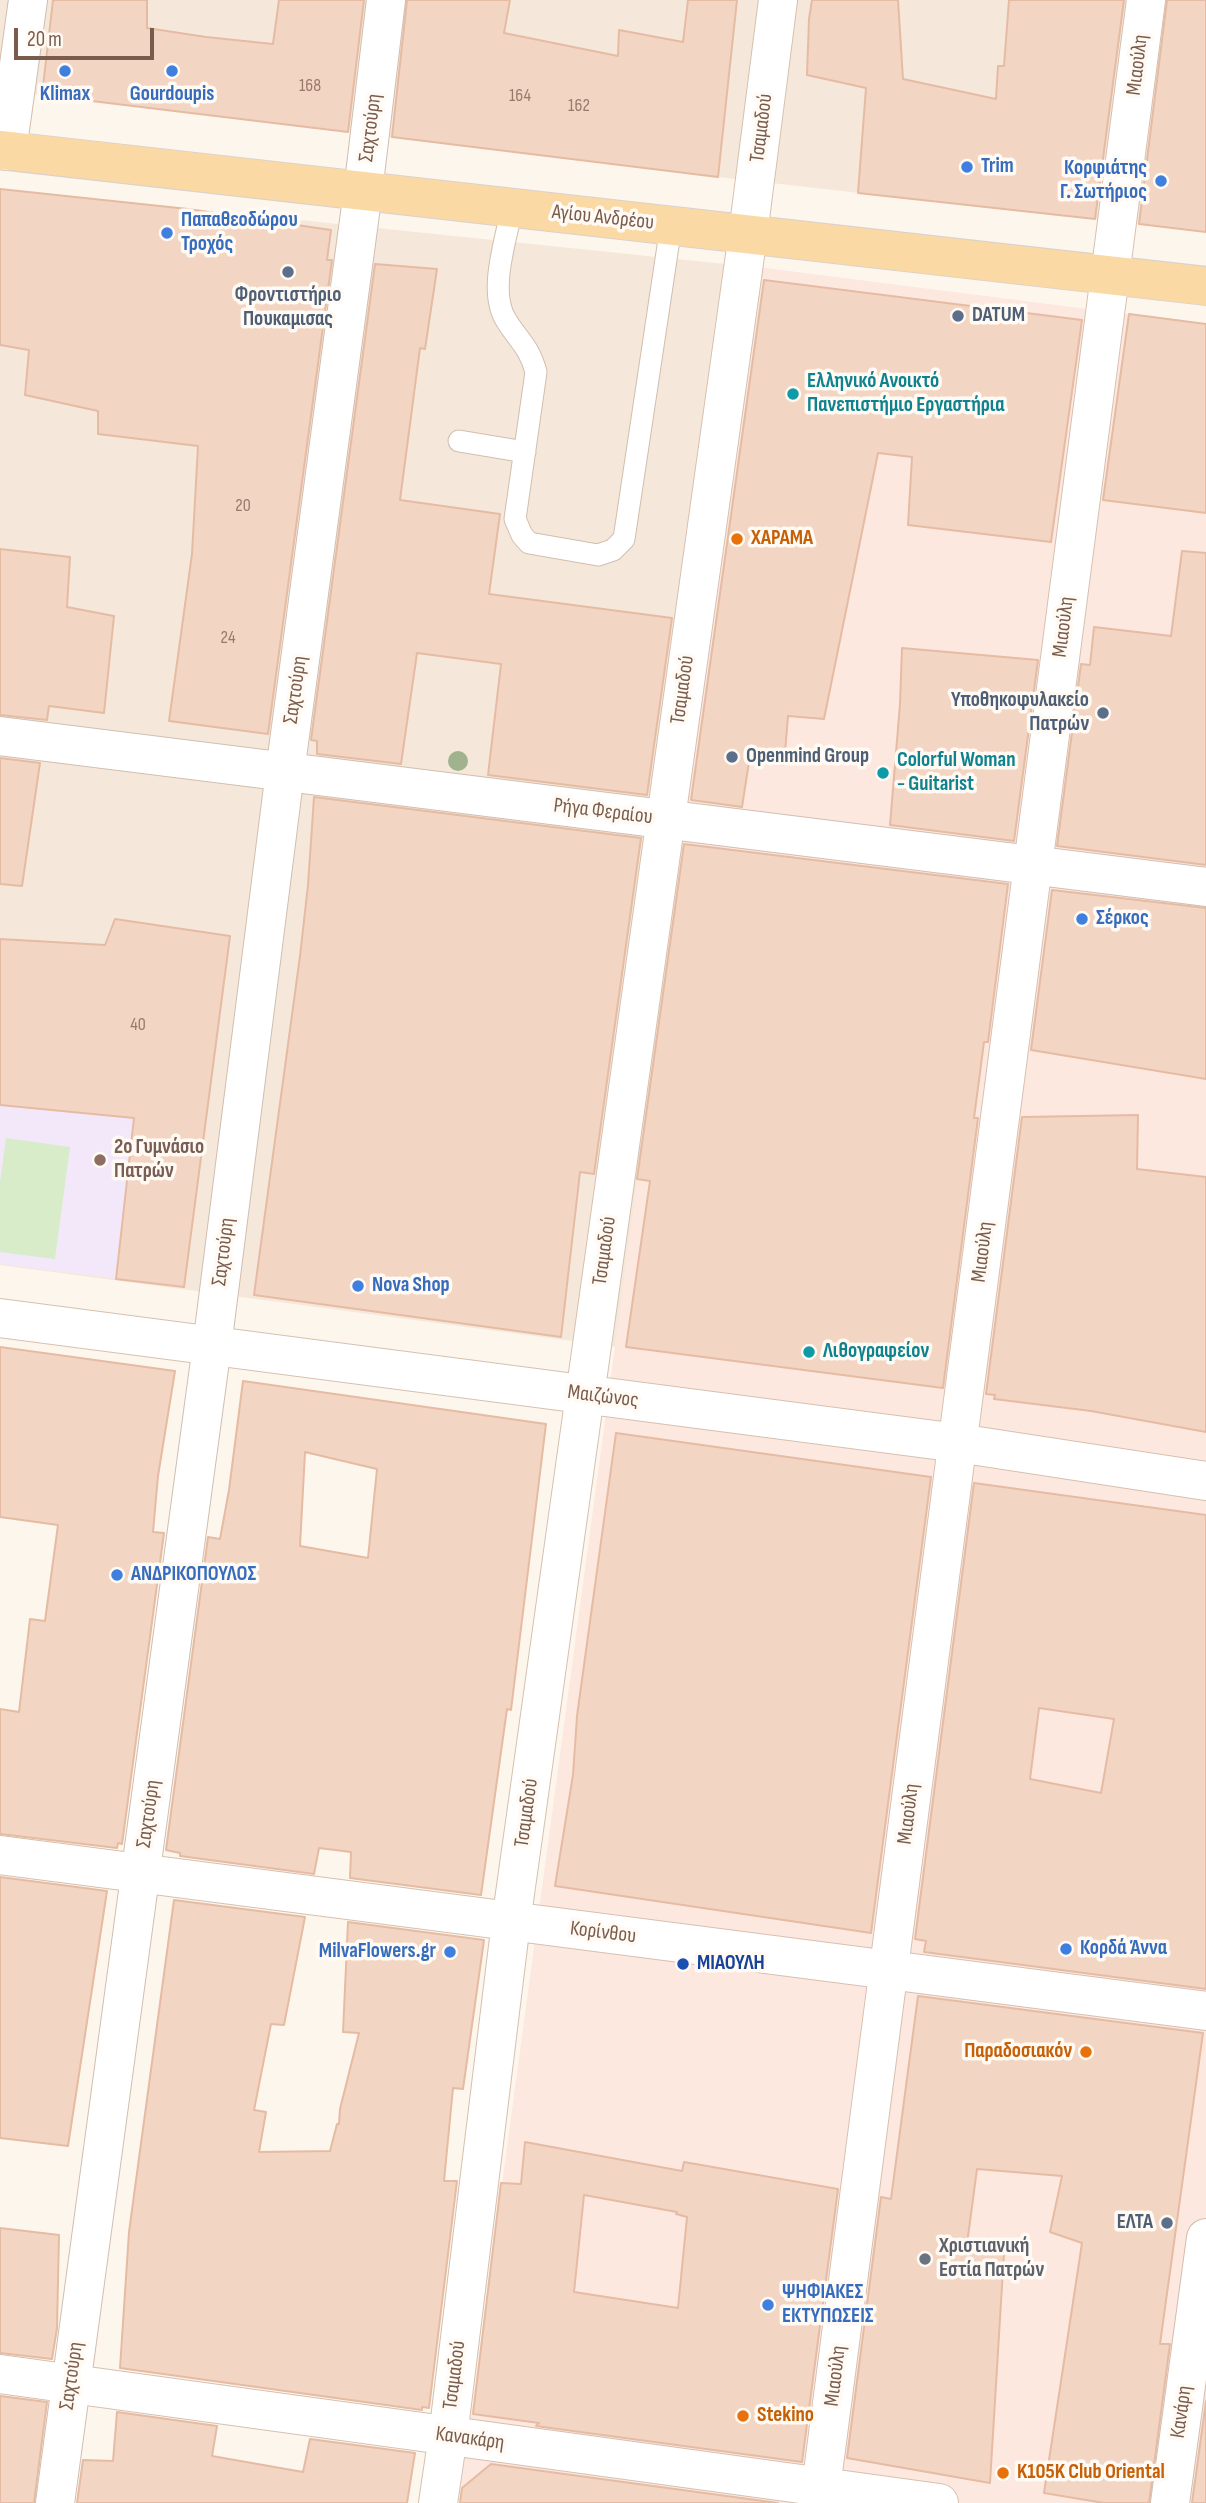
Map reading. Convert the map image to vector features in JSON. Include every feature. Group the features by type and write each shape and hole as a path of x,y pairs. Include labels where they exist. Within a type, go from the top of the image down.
{"main road":[{"name":"Αγίου Ανδρέου","path":"4,150 1206,286"}],"street":[{"path":"4,150 28,0"},
{"name":"Σαχτούρη","path":"55,2503 212,1346 386,0"},
{"name":"Τσαμαδού","path":"438,2503 511,1922 748,234 778,0"},
{"name":"Μιαούλη","path":"820,2495 1146,0"},
{"name":"Ρήγα Φεραίου","path":"0,736 1206,887"},
{"name":"Μαιζώνος","path":"0,1318 958,1443 1206,1481"},
{"name":"Κορίνθου","path":"0,1855 1206,2011"},
{"name":"Κανάρη","path":"1170,2503 1206,2238"},
{"name":"Κανακάρη","path":"0,2374 448,2436 820,2495 940,2503"}],"lane":[{"path":"512,208 498,286 500,307 506,321 533,359 536,372 515,519 529,543 598,555 613,550 624,539 671,226"},
{"path":"458,441 525,452"}],"shaded area":[{"path":"0,0 1206,0 1206,232 718,177 0,90"},
{"path":"0,189 764,268 1083,309 941,1390 0,1265"},
{"path":"764,268 1206,324 1206,2503 459,2503 716,598"},
{"name":"2ο Γυμνάσιο Πατρών","path":"0,1032 214,1056 184,1287 0,1264"}],"green space":[{"path":"6,1138 70,1147 55,1259 0,1252 0,1182"}],"building":[{"path":"53,0 147,0 147,28 273,44 279,0 364,0 348,132 42,95"},
{"path":"407,0 510,0 504,33 618,56 619,30 683,42 688,0 737,0 718,177 392,137"},
{"path":"812,0 898,0 903,79 996,99 998,66 1004,66 1009,0 1124,0 1095,219 858,193 866,88 807,75"},
{"path":"1167,0 1206,0 1206,232 1139,224"},
{"path":"0,189 188,209 331,230 327,260 332,260 268,734 169,721 192,554 198,446 98,434 98,411 25,395 29,350 0,345"},
{"path":"375,264 437,269 425,349 420,348 400,500 500,514 489,594 672,618 647,795 488,775 501,664 417,653 401,764 317,754 317,741 311,740"},
{"path":"764,280 1082,320 1051,542 908,525 912,457 878,453 824,719 788,716 784,765 749,762 742,807 691,800"},
{"path":"1129,314 1206,324 1206,513 1103,500"},
{"path":"0,549 70,557 67,607 114,616 104,713 49,706 47,720 0,715"},
{"path":"1182,551 1206,553 1206,865 1057,846 1081,664 1090,665 1094,627 1171,636"},
{"path":"902,648 1038,660 1014,841 890,825"},
{"path":"0,758 40,763 22,886 0,884"},
{"path":"314,797 641,838 594,1174 580,1172 561,1337 254,1295 300,956"},
{"path":"684,844 1008,884 988,1042 984,1042 974,1118 978,1118 943,1388 626,1347 650,1181 637,1179"},
{"path":"1052,890 1206,908 1206,1079 1031,1050"},
{"path":"115,919 230,936 184,1287 116,1279 134,1118 0,1105 0,939 105,945"},
{"path":"1138,1115 1137,1169 1206,1177 1206,1432 1091,1411 994,1399 995,1395 986,1394 1022,1117"},
{"path":"0,1347 175,1371 158,1476 153,1532 164,1533 122,1844 118,1843 117,1848 0,1834 0,1709 19,1712 30,1619 45,1621 58,1525 0,1517"},
{"path":"243,1381 546,1424 511,1710 507,1709 481,1895 350,1878 351,1852 319,1848 314,1874 180,1856 180,1853 166,1850 208,1537 220,1539","holes":["305,1452 377,1469 368,1558 300,1546"]},
{"path":"616,1433 931,1477 871,1933 555,1886 573,1775 577,1716"},
{"path":"974,1483 1206,1515 1206,1989 924,1952 926,1941 915,1939","holes":["1039,1708 1114,1719 1101,1793 1030,1779"]},
{"path":"0,1877 107,1891 68,2146 0,2138"},
{"path":"174,1900 305,1917 284,2025 271,2024 254,2110 266,2112 259,2152 330,2151 339,2124 340,2109 359,2033 343,2032 348,1922 484,1940 463,2089 453,2088 444,2181 457,2181 429,2408 422,2407 422,2410 120,2368 129,2232"},
{"path":"918,1996 1203,2033 1160,2344 1170,2344 1149,2503 1104,2503 1044,2493 1082,2243 1050,2232 1062,2176 977,2169 967,2244 1004,2253 990,2483 847,2458 881,2197 891,2199"},
{"path":"525,2142 682,2171 684,2162 838,2189 802,2462 536,2426 539,2423 473,2414 501,2183 521,2184","holes":["584,2195 677,2212 676,2214 687,2217 678,2308 574,2292"]},
{"path":"0,2228 59,2235 57,2328 52,2359 0,2353"},
{"path":"0,2396 47,2402 34,2503 0,2503"},
{"path":"1206,2401 1206,2503 1192,2503"},
{"path":"117,2412 217,2426 212,2456 303,2472 310,2439 415,2453 407,2503 77,2503 83,2460 113,2461"},
{"path":"491,2464 778,2503 460,2503 462,2488"}],"place":[{"name":"Klimax","path":"65,71"},
{"name":"Gourdoupis","path":"172,71"},
{"name":"Trim","path":"967,167"},
{"name":"Κορφιάτης Γ. Σωτήριος","path":"1161,181"},
{"name":"Παπαθεοδώρου Τροχός","path":"167,233"},
{"name":"Φροντιστήριο Πουκαμισας","path":"288,272"},
{"name":"DATUM","path":"958,316"},
{"name":"Ελληνικό Ανοικτό Πανεπιστήμιο Εργαστήρια","path":"793,394"},
{"name":"ΧΑΡΑΜΑ","path":"737,539"},
{"name":"Υποθηκοφυλακείο Πατρών","path":"1103,713"},
{"name":"Openmind Group","path":"732,757"},
{"name":"Colorful Woman - Guitarist","path":"883,773"},
{"name":"Σέρκος","path":"1082,919"},
{"name":"2ο Γυμνάσιο Πατρών","path":"100,1160"},
{"name":"Nova Shop","path":"358,1286"},
{"name":"Λιθογραφείον","path":"809,1352"},
{"name":"ΑΝΔΡΙΚΟΠΟΥΛΟΣ","path":"117,1575"},
{"name":"Κορδά Άννα","path":"1066,1949"},
{"name":"MilvaFlowers.gr","path":"450,1952"},
{"name":"ΜΙΑΟΥΛΗ","path":"683,1964"},
{"name":"Παραδοσιακόν","path":"1086,2052"},
{"name":"ΕΛΤΑ","path":"1167,2223"},
{"name":"Χριστιανική Εστία Πατρών","path":"925,2259"},
{"name":"ΨΗΦΙΑΚΕΣ ΕΚΤΥΠΩΣΕΙΣ","path":"768,2305"},
{"name":"Stekino","path":"743,2416"},
{"name":"K105K Club Oriental","path":"1003,2473"}]}
